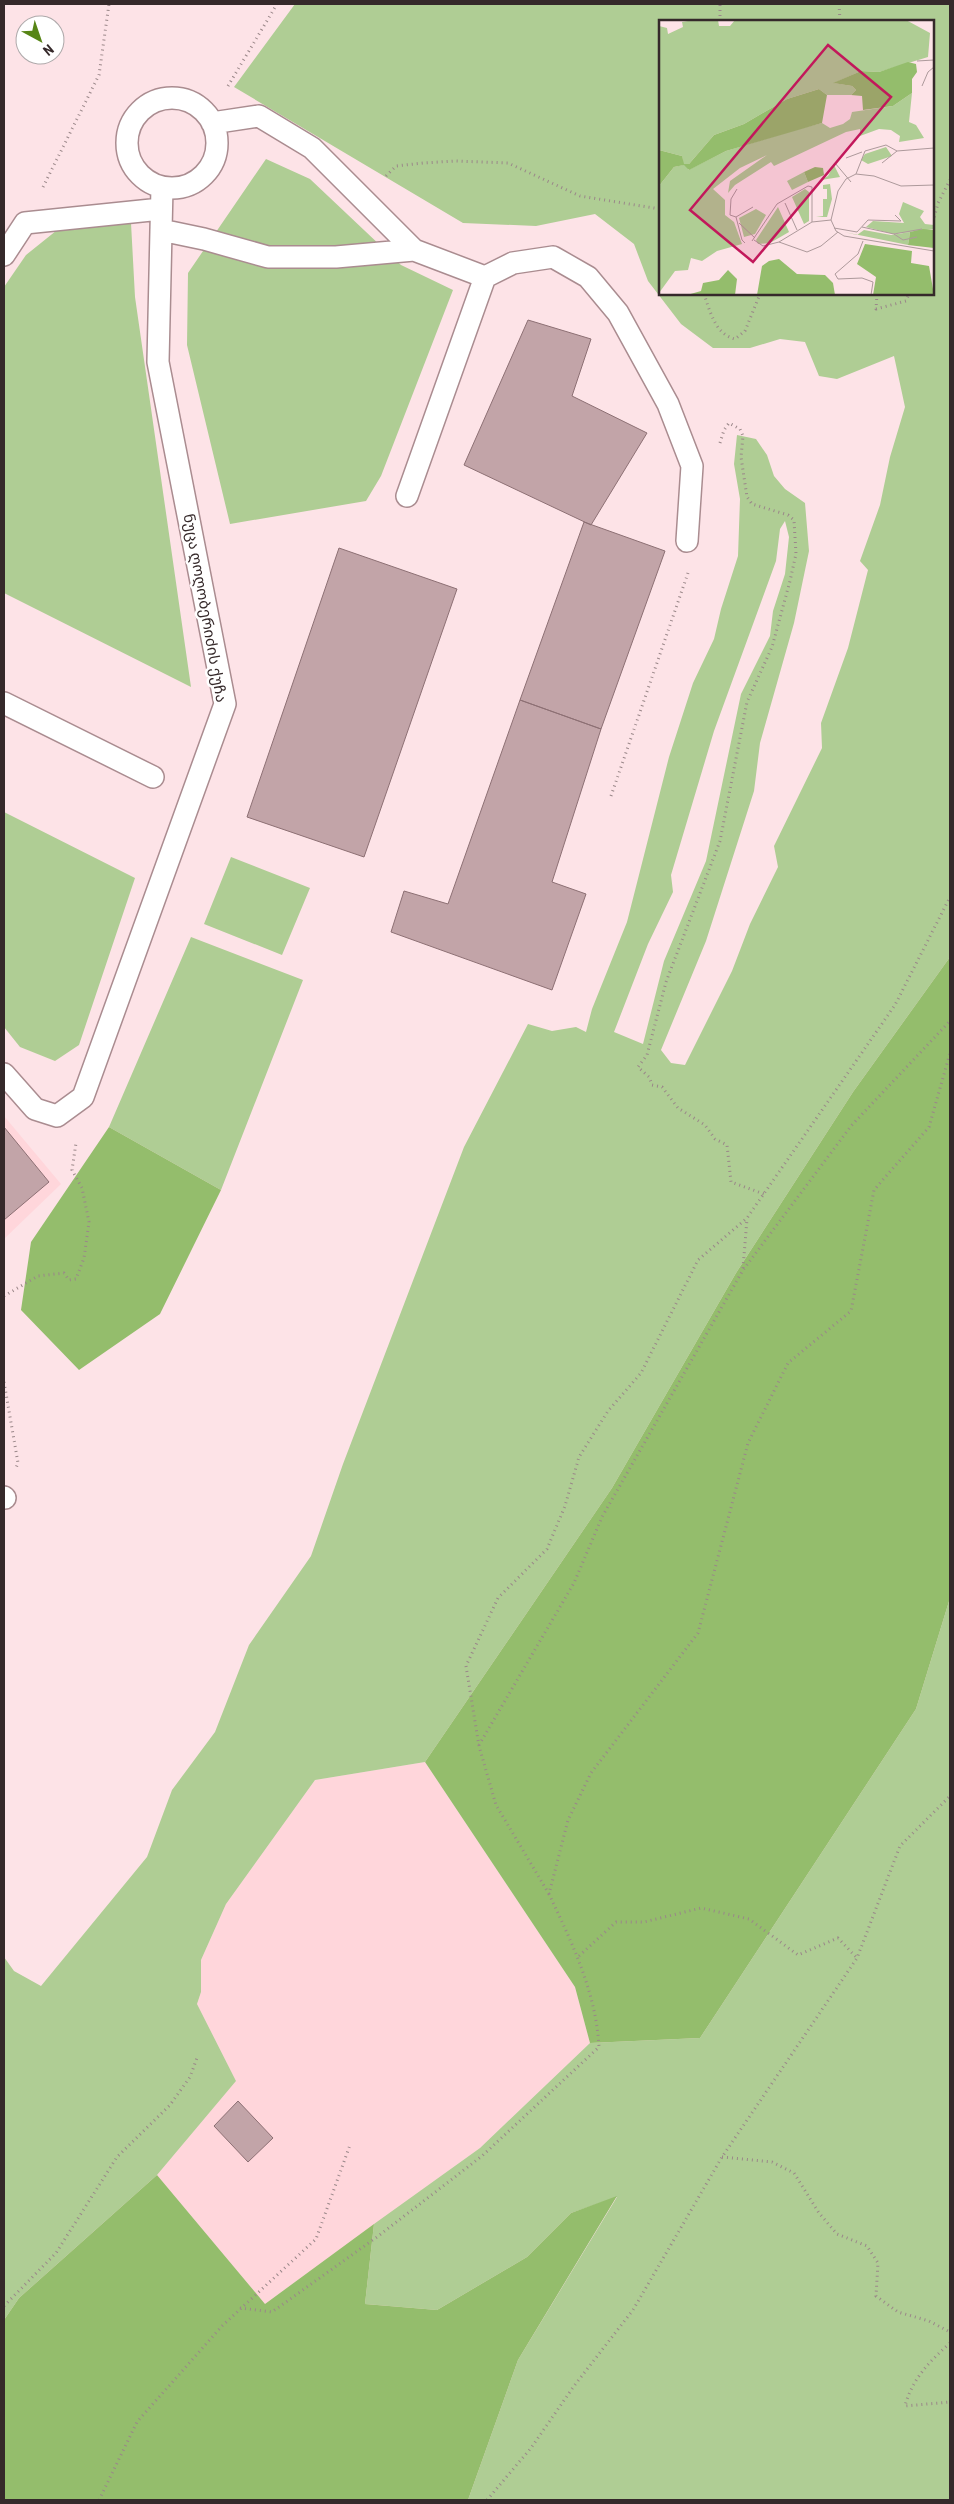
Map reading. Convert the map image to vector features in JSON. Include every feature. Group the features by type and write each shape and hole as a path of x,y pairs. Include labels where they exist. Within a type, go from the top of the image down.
{"lane":[{"path":"164,99 180,99 193,104 204,112 212,123 216,138 216,152 211,165 202,176 191,184 177,188 162,187 148,182 136,171 129,158 126,142 130,128 137,114 149,104 164,99"},
{"path":"212,123 259,116 312,148 414,250 485,277"},
{"name":"ნუცა ღოღობერიძის ქუჩა","path":"83,1097 225,704 158,362 162,187"},
{"path":"4,255 25,223 161,220 204,239 268,257 336,257 414,250"},
{"path":"407,496 485,277 514,263 553,257 588,277 618,313 668,404 692,466 687,541"},
{"path":"4,703 153,777"},
{"path":"4,1074 35,1109 43,1112 57,1116 83,1097"}],"path":[{"path":"25,223 99,75 109,4"},
{"path":"212,123 225,92 277,4"},
{"path":"720,4 720,20"},
{"path":"839,4 840,20"},
{"path":"362,197 396,166 456,161 508,163 580,196 659,209"},
{"path":"934,218 938,203 950,180"},
{"path":"704,295 716,325 729,338 735,339 745,330 760,295"},
{"path":"877,295 876,309 906,301 909,295"},
{"path":"719,447 724,430 729,423 740,429 743,436 741,457 747,497 752,504 788,515 794,520 796,554 772,647 747,702 720,841 666,982 648,1055 638,1067 650,1077 652,1085 662,1087 678,1108 705,1125 715,1139 726,1145 731,1182 764,1194"},
{"path":"611,796 697,550 687,541"},
{"path":"240,2308 272,2312 376,2237 482,2156 599,2047 598,2027 579,1956 549,1894 496,1805 479,1746 466,1666 498,1598 547,1549 565,1506 579,1457 608,1411 641,1373 698,1260 747,1218 764,1194 895,1005 950,897"},
{"path":"479,1746 574,1583 602,1517 743,1270 851,1126 950,1021"},
{"path":"549,1894 568,1820 591,1773 698,1633 748,1442 788,1363 851,1311 874,1190 929,1127 950,1053"},
{"path":"4,1296 38,1276 64,1273 69,1280 76,1279 84,1258 89,1222 82,1188 72,1170 83,1097"},
{"path":"743,1270 747,1218"},
{"path":"4,1382 18,1463 5,1497"},
{"path":"486,2500 530,2448 574,2386 633,2310 722,2157 857,1958 900,1846 950,1796"},
{"path":"579,1956 616,1922 644,1922 701,1908 749,1919 798,1955 838,1938 857,1958"},
{"path":"4,2306 56,2253 117,2157 170,2105 190,2077 198,2055"},
{"path":"99,2500 137,2422 240,2308 316,2239 350,2145"},
{"path":"722,2157 772,2162 794,2173 819,2213 837,2234 867,2246 878,2263 876,2296 898,2312 929,2321 950,2332"},
{"path":"950,2343 926,2366 909,2391 905,2406 950,2402"}],"shaded area":[{"path":"4,1116 61,1184 4,1239"},
{"path":"425,1762 575,1987 590,2043 480,2148 265,2304 157,2175 236,2081 197,2004 201,1992 201,1960 226,1904 315,1780"}],"green space":[{"path":"295,4 950,4 950,957 853,1092 736,1273 612,1488 425,1762 315,1780 226,1904 201,1960 201,1992 197,2004 236,2081 157,2175 19,2298 4,2320 4,1957 14,1971 41,1986 147,1857 172,1790 215,1732 249,1645 311,1556 343,1464 464,1147 528,1024 552,1031 576,1027 586,1032 592,1009 627,922 669,757 693,683 714,639 721,609 738,556 740,499 734,464 737,435 756,439 767,455 774,476 785,489 805,503 809,551 794,623 760,743 754,791 706,941 661,1050 671,1063 685,1065 732,971 750,924 778,867 774,846 822,748 821,723 848,648 868,570 860,561 880,505 890,457 905,407 894,356 837,379 819,376 805,342 780,339 750,348 713,348 681,324 648,281 634,244 595,214 536,226 463,223 234,87","holes":["785,521 789,537 785,574 773,611 770,636 741,694 706,861 664,961 643,1044 614,1032 648,944 673,892 671,875 714,731 776,561 780,529"]},
{"path":"266,159 310,179 401,265 453,290 381,476 366,501 230,524 187,345 188,273"},
{"path":"87,206 131,223 135,297 191,687 4,593 4,287 26,255"},
{"path":"4,812 135,878 79,1045 55,1061 20,1047 4,1027"},
{"path":"231,857 310,888 282,955 204,924"},
{"path":"191,937 303,980 221,1190 109,1127"},
{"path":"950,957 950,1598 916,1709 700,2038 590,2043 575,1987 425,1762 612,1488 736,1273 853,1092"},
{"path":"109,1127 221,1190 160,1314 79,1370 21,1310 31,1242"},
{"path":"950,1598 950,2500 468,2500 518,2360 617,2197 571,2213 527,2257 437,2310 365,2304 374,2224 480,2148 590,2043 700,2038 916,1709"},
{"path":"157,2175 265,2304 374,2224 365,2304 437,2310 527,2257 571,2213 617,2196 518,2360 468,2500 4,2500 4,2320 19,2298"}],"building":[{"path":"528,320 591,339 572,396 647,433 591,525 464,465"},
{"path":"584,522 665,551 601,729 520,700"},
{"path":"339,548 457,589 364,857 247,817"},
{"path":"520,700 601,729 552,882 586,894 552,990 391,932 404,891 448,904"},
{"path":"4,1127 49,1182 4,1220"},
{"path":"238,2101 273,2138 248,2162 214,2126"}]}
